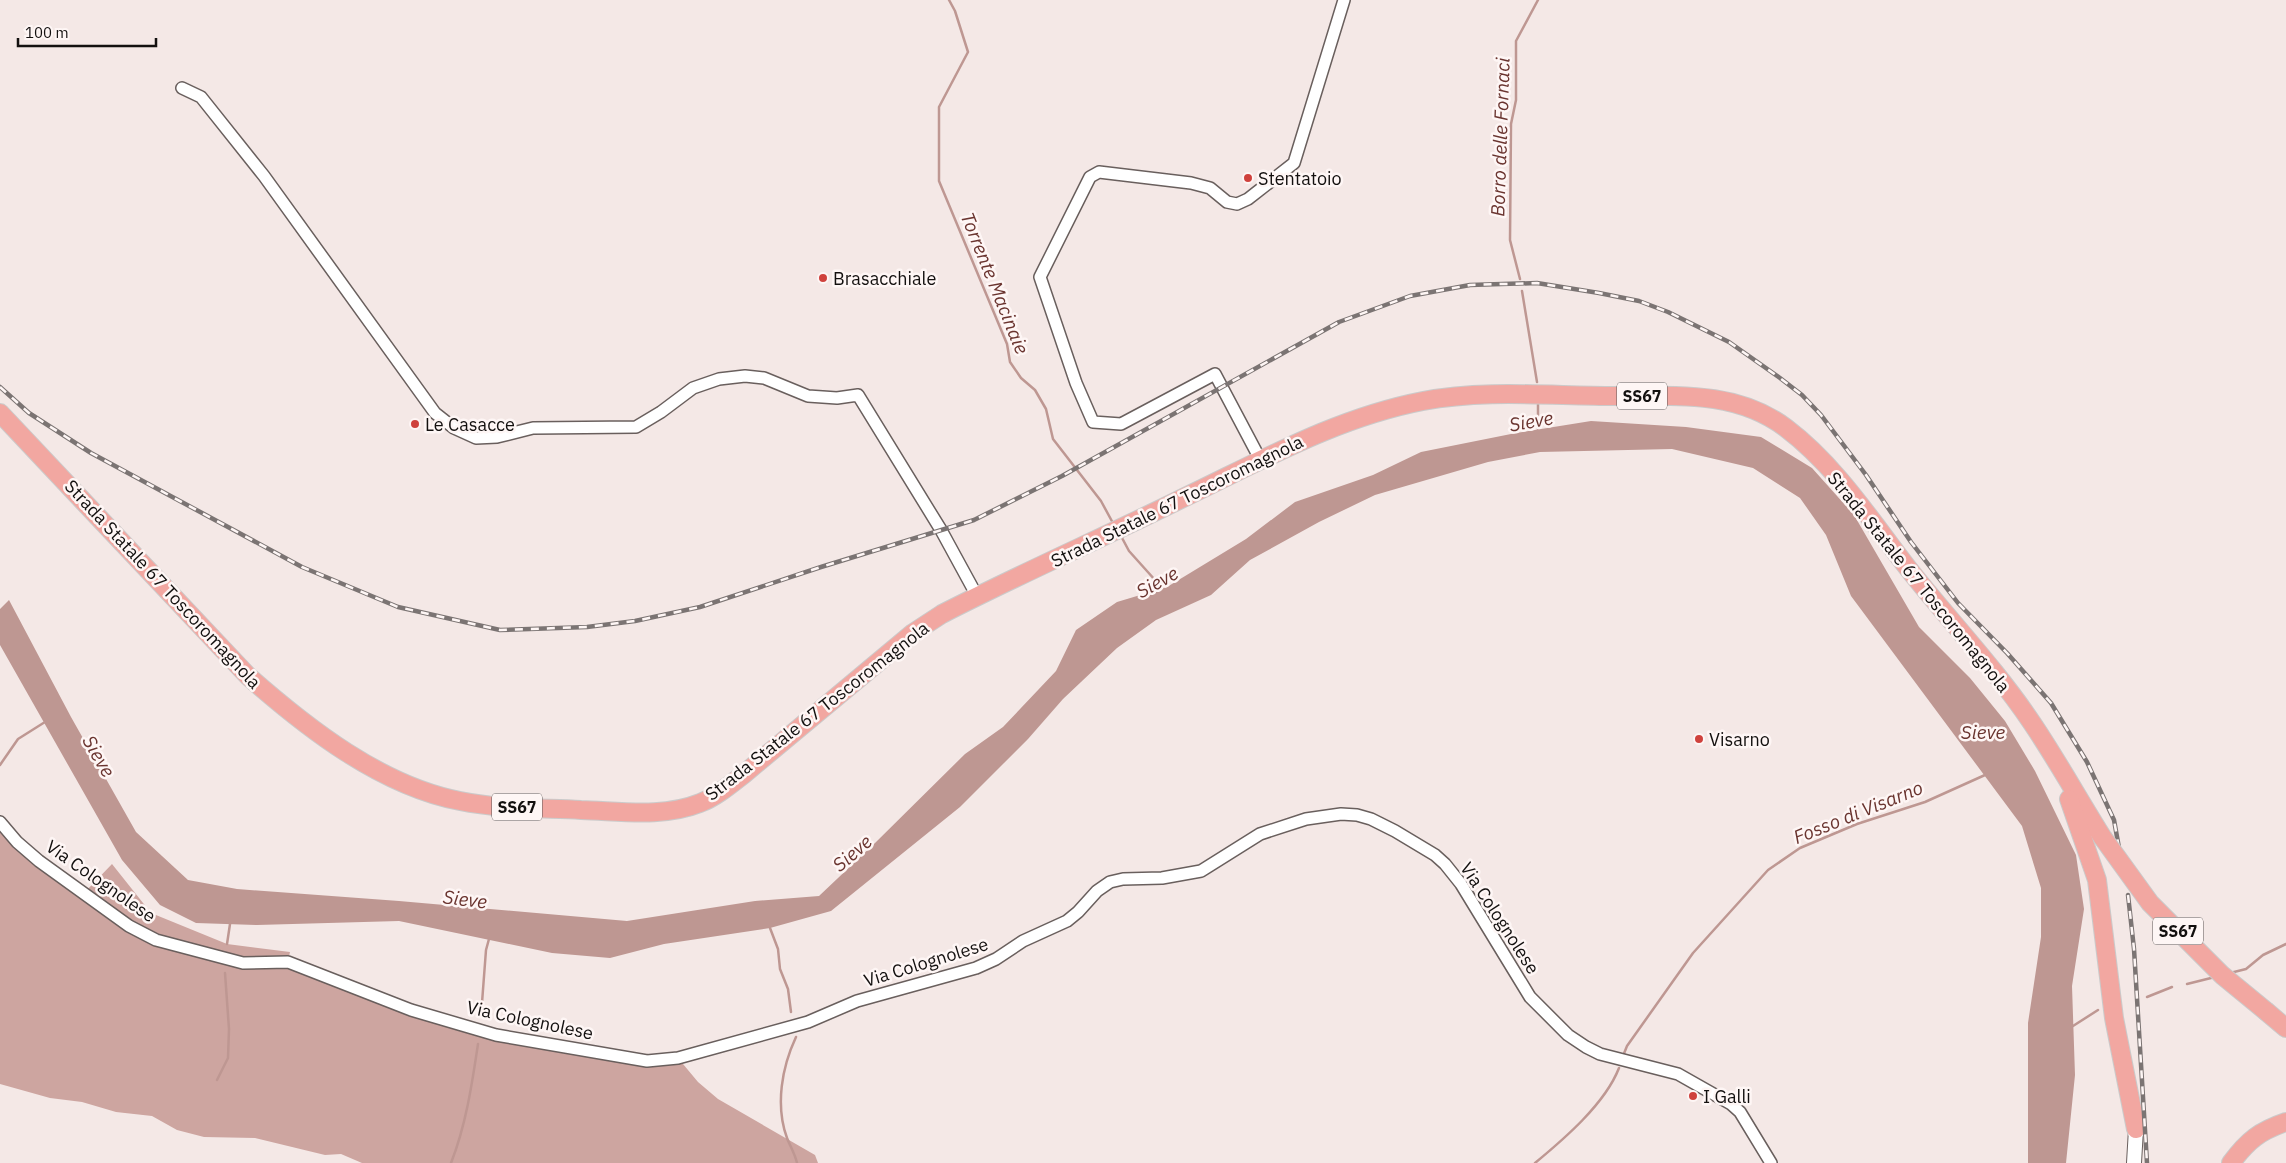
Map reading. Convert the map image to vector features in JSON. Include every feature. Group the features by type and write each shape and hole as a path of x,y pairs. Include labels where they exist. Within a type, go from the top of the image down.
{"main road":[{"name":"Strada Statale 67 Toscoromagnola","path":"0,413 70,485 214,642 248,676 280,704 351,756 387,776 424,792 460,801 497,806 655,813 702,803 744,774 913,633 942,614 1133,523 1260,459 1341,424 1374,413 1425,401 1469,396 1526,394 1702,397 1729,400 1754,408 1786,428 1852,493 1929,595 2031,722 2102,838 2150,902 2222,975 2286,1028"},
{"path":"2031,722 2068,797 2097,880 2104,921 2114,1018 2136,1129"},
{"path":"2231,1163 2245,1144 2266,1128 2286,1122"}],"street":[{"path":"1260,459 1215,374 1121,424 1093,422 1076,383 1040,277 1090,177 1094,174 1099,172 1191,183 1210,188 1227,202 1237,204 1248,198 1294,163 1344,0"},
{"path":"182,88 201,97 259,169 435,413 454,428 476,438 497,437 533,428 636,427 661,412 693,388 718,379 745,376 764,378 808,396 837,398 858,395 941,530 977,596"},
{"name":"Via Colognolese","path":"0,822 17,842 40,861 129,926 156,940 243,963 288,962 411,1010 496,1035 647,1061 678,1058 799,1025 857,1001 976,968 996,960 1023,941 1067,921 1097,891 1110,882 1124,879 1170,877 1201,871 1260,834 1306,819 1341,814 1357,815 1371,819 1395,831 1436,855 1445,864 1462,884 1530,997 1568,1035 1586,1048 1600,1054 1678,1074 1718,1095 1740,1112 1771,1163"},
{"path":"2134,1163 2136,1129"}],"shaded area":[{"path":"0,822 84,893 112,864 151,913 227,944 290,952 288,961 496,1035 647,1061 678,1058 698,1082 718,1099 815,1155 818,1163 362,1163 341,1154 325,1155 255,1138 204,1137 177,1130 152,1116 116,1112 82,1102 50,1098 0,1084"}],"water":[{"name":"Sieve","path":"1591,421 1686,427 1761,437 1812,468 1854,515 1919,627 1970,678 2005,721 2035,771 2076,855 2084,909 2072,986 2075,1075 2066,1163 2028,1163 2028,1023 2041,937 2041,888 2022,826 1851,596 1826,535 1800,498 1753,468 1672,449 1540,452 1488,462 1375,495 1319,522 1250,560 1211,595 1156,620 1117,648 1063,699 1028,739 960,807 831,911 770,928 664,944 610,958 552,953 399,921 257,925 196,923 160,905 122,860 0,645 0,609 9,600 71,717 136,832 188,880 237,889 627,921 755,901 819,896 965,754 1003,727 1056,671 1076,630 1117,602 1167,587 1246,539 1295,502 1373,475 1421,452 1516,433"}],"waterway":[{"name":"Torrente Macinaie","path":"949,0 955,11 968,52 939,107 939,181 1007,344 1010,362 1021,378 1035,390 1046,409 1053,439 1101,501 1114,525"},
{"name":"Borro delle Fornaci","path":"1520,279 1510,240 1511,124 1516,100 1516,41 1538,0"},
{"path":"1522,291 1537,382"},
{"path":"1538,403 1538,432"},
{"name":"Torrente Macinaie","path":"1121,536 1129,551 1164,590"},
{"path":"0,765 18,739 45,722"},
{"name":"Fosso di Visarno","path":"1623,1056 1627,1046 1693,953 1768,870 1800,848 1857,824 1925,802 1985,775"},
{"path":"227,944 230,924"},
{"path":"770,928 778,949 780,969 788,989 791,1012"},
{"path":"481,1016 486,950 489,939"},
{"path":"2230,973 2246,969 2263,955 2286,944"},
{"path":"217,1080 228,1058 229,1029 225,973"},
{"path":"2187,984 2215,977"},
{"path":"2147,997 2172,987"},
{"path":"2073,1026 2098,1010"},
{"path":"796,1037 784,1073 781,1113 787,1138 797,1163"},
{"path":"451,1163 465,1119 478,1044"},
{"name":"Fosso di Visarno","path":"1535,1163 1571,1132 1594,1108 1613,1081 1619,1068"}],"railway":[{"path":"0,387 29,413 91,453 302,567 398,607 500,630 587,627 635,621 700,607 821,567 974,520 1062,476 1339,322 1410,296 1470,285 1537,283 1639,301 1668,312 1729,342 1802,395 1821,415 1866,475 1911,542 1958,603 2007,653 2051,703 2087,762 2114,820 2119,848"},
{"path":"2128,895 2134,949 2147,1163"}],"place":[{"name":"Stentatoio","path":"1248,178"},
{"name":"Brasacchiale","path":"823,278"},
{"name":"Le Casacce","path":"415,424"},
{"name":"Visarno","path":"1699,739"},
{"name":"I Galli","path":"1693,1096"}]}
